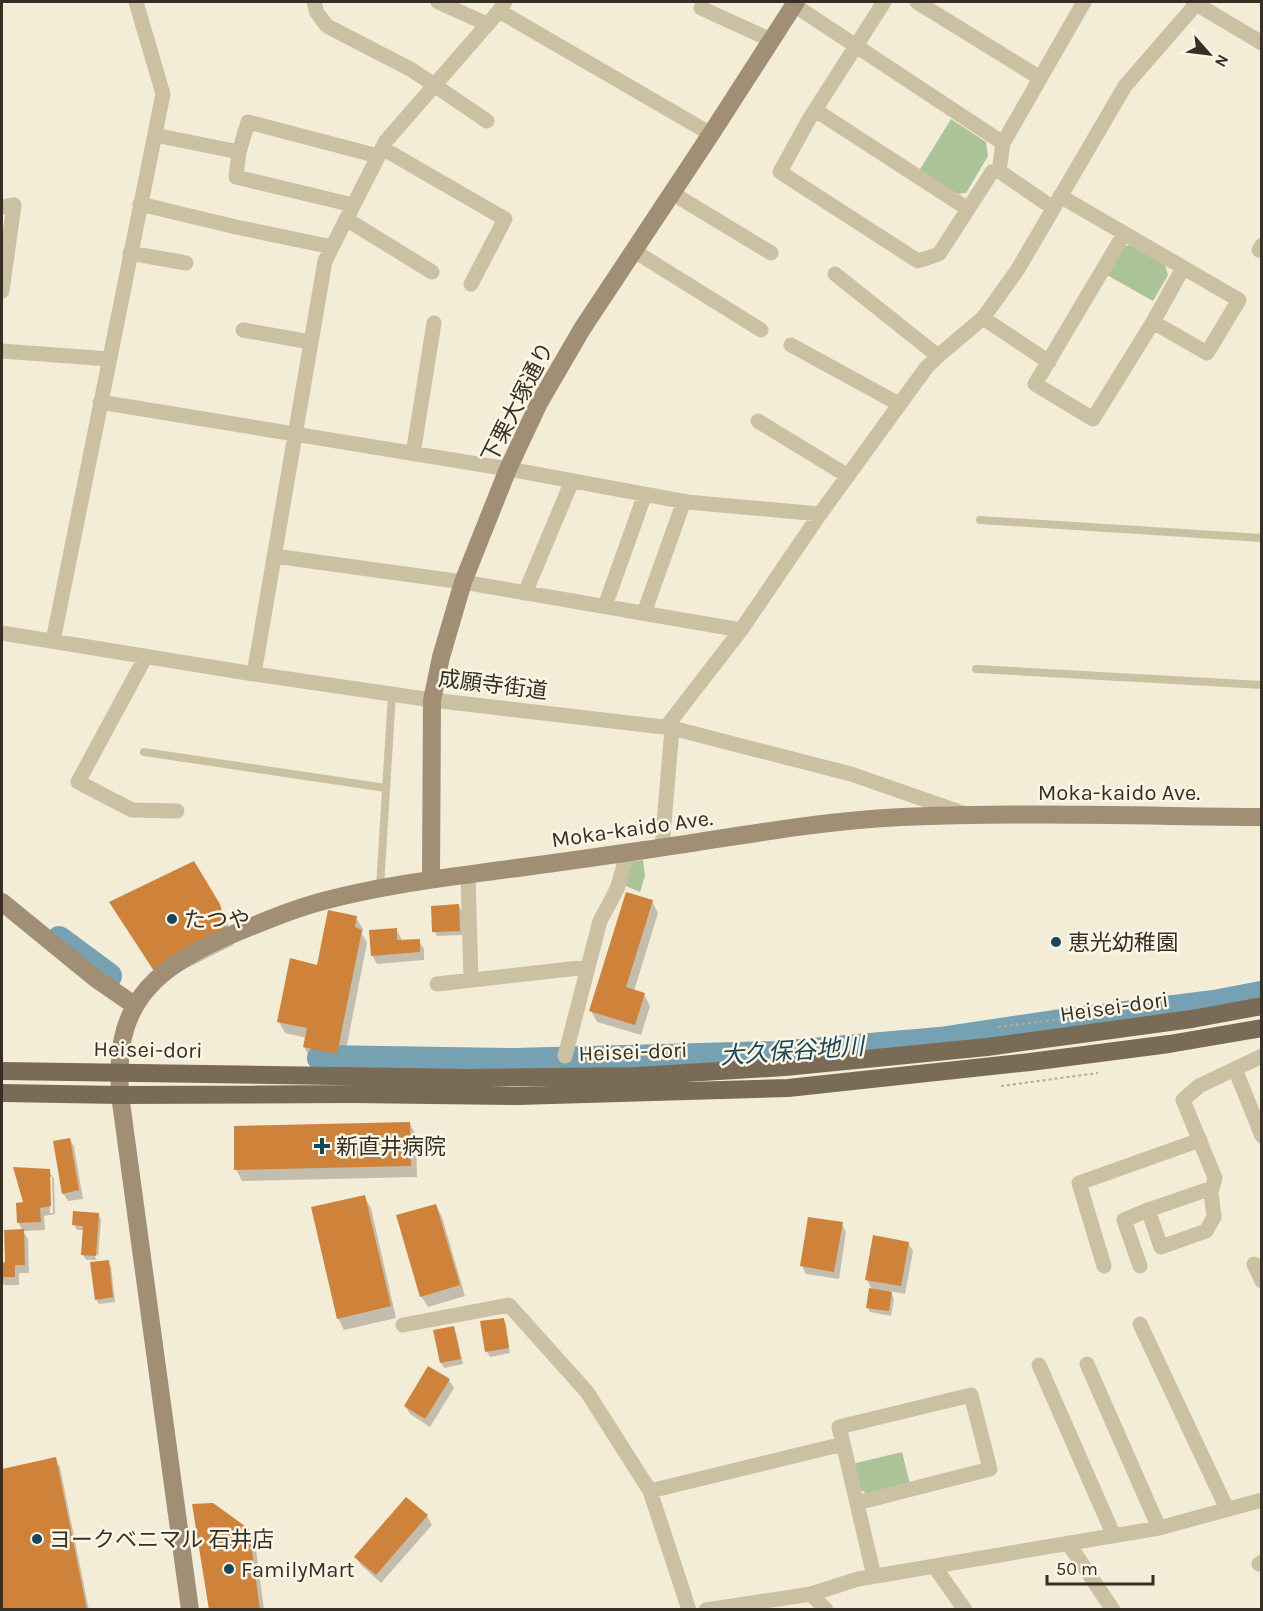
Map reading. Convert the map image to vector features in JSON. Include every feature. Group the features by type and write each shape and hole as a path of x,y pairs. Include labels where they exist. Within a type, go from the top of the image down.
{"main road":[{"name":"Heisei-dori","path":"2,1071 468,1078 649,1076 785,1067 987,1047 1192,1019 1262,1006"},
{"name":"Heisei-dori","path":"2,1093 518,1096 788,1088 1030,1062 1169,1044 1262,1028"}],"street":[{"path":"53,641 163,94 136,2"},
{"path":"314,2 317,13 327,26 412,70 486,121"},
{"path":"438,2 488,24"},
{"path":"884,2 815,110 780,172 918,261 939,254 992,172 999,171 1056,202 1124,234 1239,300 1207,353 1153,322"},
{"path":"918,2 1040,78"},
{"path":"999,171 1003,142 1084,2"},
{"path":"662,848 669,728 926,368 983,318 1018,269 1125,86 1195,2 1262,43"},
{"path":"795,3 856,46 1003,142"},
{"name":"下栗大塚通り","path":"431,879 432,700 441,657 463,582 508,469 539,402 582,329 795,3"},
{"path":"254,674 325,261 386,141 502,6 711,134"},
{"path":"701,8 771,40"},
{"path":"815,110 968,209"},
{"path":"432,272 350,212 236,177 239,152 248,122 380,152 505,219 471,284"},
{"path":"154,135 239,152"},
{"path":"672,193 771,253"},
{"path":"140,204 332,247"},
{"path":"2,207 14,205 2,291"},
{"path":"1124,234 1035,384 1093,418 1153,322 1183,268"},
{"path":"634,251 761,330"},
{"path":"130,253 186,263"},
{"path":"835,274 938,356"},
{"path":"983,318 1049,362"},
{"path":"413,454 434,323"},
{"path":"243,330 310,342"},
{"path":"791,345 899,404"},
{"path":"2,351 109,359"},
{"path":"100,402 508,469 684,501 820,514"},
{"path":"758,421 848,476"},
{"path":"525,593 572,481"},
{"path":"605,606 645,494"},
{"path":"644,613 684,501"},
{"path":"274,556 463,582 741,630"},
{"name":"成願寺街道","path":"2,633 432,700 669,728 851,774 971,816"},
{"path":"146,656 78,782 132,810 177,810"},
{"name":"Moka-kaido Ave.","path":"190,1610 120,1095 119,1073 122,1038 135,1005 166,971 190,955 225,937 280,915 318,903 431,879 810,826 899,817 1262,817"},
{"path":"565,1056 600,921 617,889 628,852"},
{"path":"468,874 471,980"},
{"path":"2,902 95,978 135,1005"},
{"path":"437,984 588,967"},
{"path":"1148,1210 1161,1247 1206,1231 1214,1217 1211,1192 1215,1178 1184,1100 1199,1086 1262,1056"},
{"path":"1235,1069 1262,1136"},
{"path":"1104,1266 1079,1183 1200,1140"},
{"path":"1140,1266 1124,1220 1212,1188"},
{"path":"1254,1264 1262,1281"},
{"path":"403,1325 509,1305 587,1392 650,1491 689,1610"},
{"path":"1140,1324 1227,1509"},
{"path":"1087,1364 1159,1528"},
{"path":"1039,1365 1114,1536"},
{"path":"857,1503 990,1469 971,1395 839,1427 874,1576"},
{"path":"650,1491 843,1444"},
{"path":"706,1610 811,1594 874,1576 1159,1528 1261,1501"},
{"path":"1068,1543 1113,1610"},
{"path":"934,1566 965,1610"},
{"path":"811,1594 826,1610"}],"lane":[{"path":"980,520 1262,538"},
{"path":"976,669 1262,685"},
{"path":"380,889 392,694"},
{"path":"144,752 386,788"}],"path":[{"path":"998,1027 1093,1015"},
{"path":"1001,1086 1098,1073"}],"green space":[{"path":"951,119 986,142 988,156 966,193 955,194 919,171"},
{"path":"1130,245 1165,265 1168,275 1153,301 1105,274 1121,247"},
{"path":"643,860 645,876 640,892 621,884 628,862"},
{"path":"902,1452 910,1484 868,1495 859,1488 852,1464"}],"building":[{"name":"たつや","path":"194,861 220,904 227,933 154,971 109,902"},
{"path":"626,892 653,900 626,987 645,993 635,1025 589,1011"},
{"path":"459,904 460,931 432,932 431,906"},
{"path":"328,910 357,916 355,927 362,930 337,1054 303,1047 307,1028 277,1022 290,958 317,965"},
{"path":"397,928 397,940 420,939 420,952 371,956 369,930"},
{"name":"新直井病院","path":"410,1122 411,1166 234,1170 234,1126"},
{"path":"70,1138 79,1190 62,1194 53,1141"},
{"path":"13,1167 50,1169 51,1206 40,1208 41,1222 17,1223 16,1203 23,1202"},
{"path":"365,1195 391,1306 337,1319 311,1207"},
{"path":"436,1204 460,1285 420,1297 396,1215"},
{"path":"73,1211 99,1213 96,1256 81,1255 83,1226 72,1225"},
{"path":"808,1217 843,1222 834,1272 800,1266"},
{"path":"24,1229 25,1265 15,1265 15,1277 2,1277 2,1263 5,1262 4,1230"},
{"path":"873,1235 909,1242 901,1286 865,1280"},
{"path":"109,1260 113,1297 95,1300 90,1262"},
{"path":"869,1288 892,1292 889,1311 866,1308"},
{"path":"504,1318 509,1348 485,1352 480,1321"},
{"path":"454,1326 461,1359 440,1363 433,1330"},
{"path":"428,1366 450,1379 425,1419 404,1406"},
{"name":"ヨークベニマル 石井店","path":"56,1457 87,1610 2,1610 2,1469"},
{"path":"406,1497 428,1515 376,1575 354,1557"},
{"name":"FamilyMart","path":"213,1503 249,1529 260,1610 209,1610 192,1504"}],"waterway":[{"name":"大久保谷地川","path":"59,939 109,976"},
{"name":"大久保谷地川","path":"320,1058 515,1061 776,1054 940,1040 1214,1003 1261,994"}],"place":[{"name":"たつや","path":"172,919"},
{"name":"恵光幼稚園","path":"1056,942"},
{"name":"新直井病院","path":"322,1146"},
{"name":"ヨークベニマル 石井店","path":"37,1539"},
{"name":"FamilyMart","path":"229,1569"}]}
